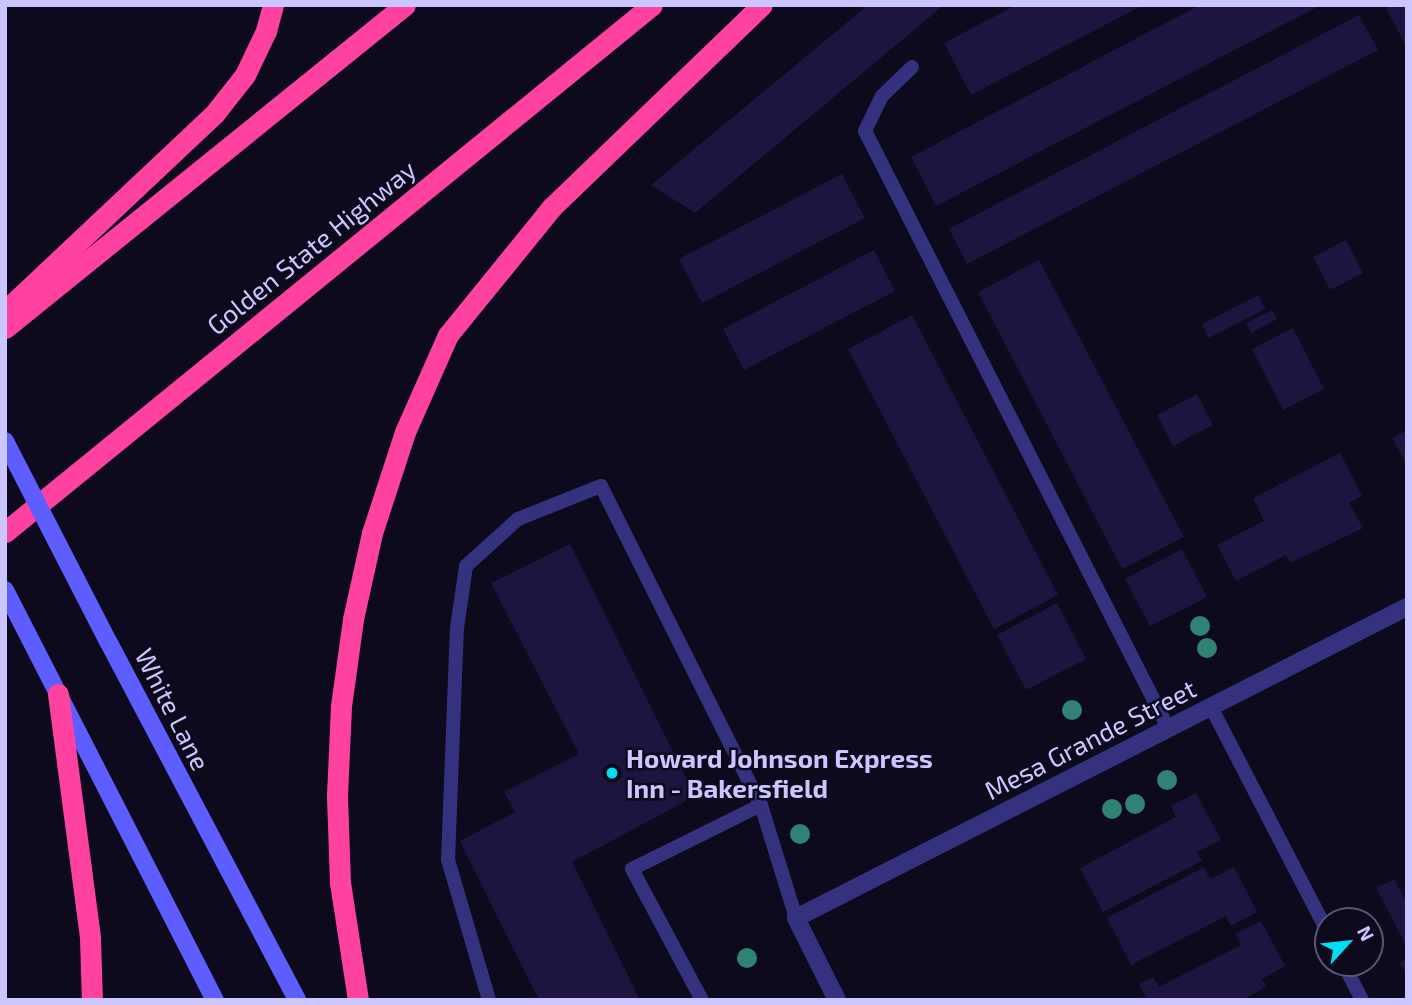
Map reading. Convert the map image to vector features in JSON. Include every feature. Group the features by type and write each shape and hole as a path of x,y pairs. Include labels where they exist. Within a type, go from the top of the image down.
{"highway":[{"path":"5,311 215,113 245,75 273,5"},
{"path":"5,328 405,5"},
{"name":"Golden State Highway","path":"5,532 652,5"},
{"path":"358,1000 340,883 337,795 341,706 372,533 405,432 448,335 552,207 762,5"},
{"path":"5,546 68,482"},
{"path":"58,694 90,938 92,1000"}],"main road":[{"name":"White Lane","path":"5,441 297,1000"},
{"path":"5,590 215,1000"}],"street":[{"name":"Mesa Grande Street","path":"796,918 1407,607"},
{"path":"796,918 837,1000"}],"lane":[{"path":"912,67 882,96 865,131 1168,728"},
{"path":"489,1000 448,860 457,628 466,566 519,519 601,486 761,804 796,918"},
{"path":"1211,707 1315,907"},
{"path":"702,1000 632,869 761,804"},
{"path":"1350,977 1362,1000"}],"building":[{"path":"868,5 944,5 695,213 651,185"},
{"path":"1016,5 1143,5 971,95 944,43"},
{"path":"1200,5 1321,5 936,206 911,157"},
{"path":"1392,5 1407,5 1407,48 1386,8"},
{"path":"1359,15 1378,50 967,264 949,229"},
{"path":"842,174 865,218 702,303 679,259"},
{"path":"1346,240 1363,273 1330,290 1313,257"},
{"path":"874,250 895,291 744,370 723,329"},
{"path":"1039,260 1184,537 1122,569 978,292"},
{"path":"1258,295 1265,309 1209,338 1202,324"},
{"path":"1272,310 1277,319 1251,333 1246,323"},
{"path":"912,315 1058,595 994,629 848,349"},
{"path":"1293,328 1324,389 1283,410 1252,349"},
{"path":"1197,394 1213,425 1173,446 1157,415"},
{"path":"1407,430 1407,465 1392,438"},
{"path":"1340,453 1362,496 1349,503 1363,528 1290,563 1286,555 1236,581 1217,545 1264,521 1253,498"},
{"name":"Howard Johnson Express Inn - Bakersfield","path":"570,544 695,796 572,862 640,1000 539,1000 460,841 515,812 504,792 579,754 491,583"},
{"path":"1182,549 1207,597 1150,626 1125,579"},
{"path":"1057,603 1086,659 1026,690 997,635"},
{"path":"1196,793 1221,840 1197,852 1202,861 1103,912 1080,868 1176,817 1171,806"},
{"path":"1204,867 1210,879 1234,867 1257,912 1231,926 1226,916 1131,965 1107,918"},
{"path":"1394,879 1407,904 1407,947 1376,888"},
{"path":"1261,921 1285,966 1262,979 1266,987 1242,1000 1147,1000 1139,984 1153,977 1159,987 1241,945 1235,934"},
{"path":"1407,959 1407,975 1400,962"}],"place":[{"name":"Howard Johnson Express Inn - Bakersfield","path":"612,773"}]}
